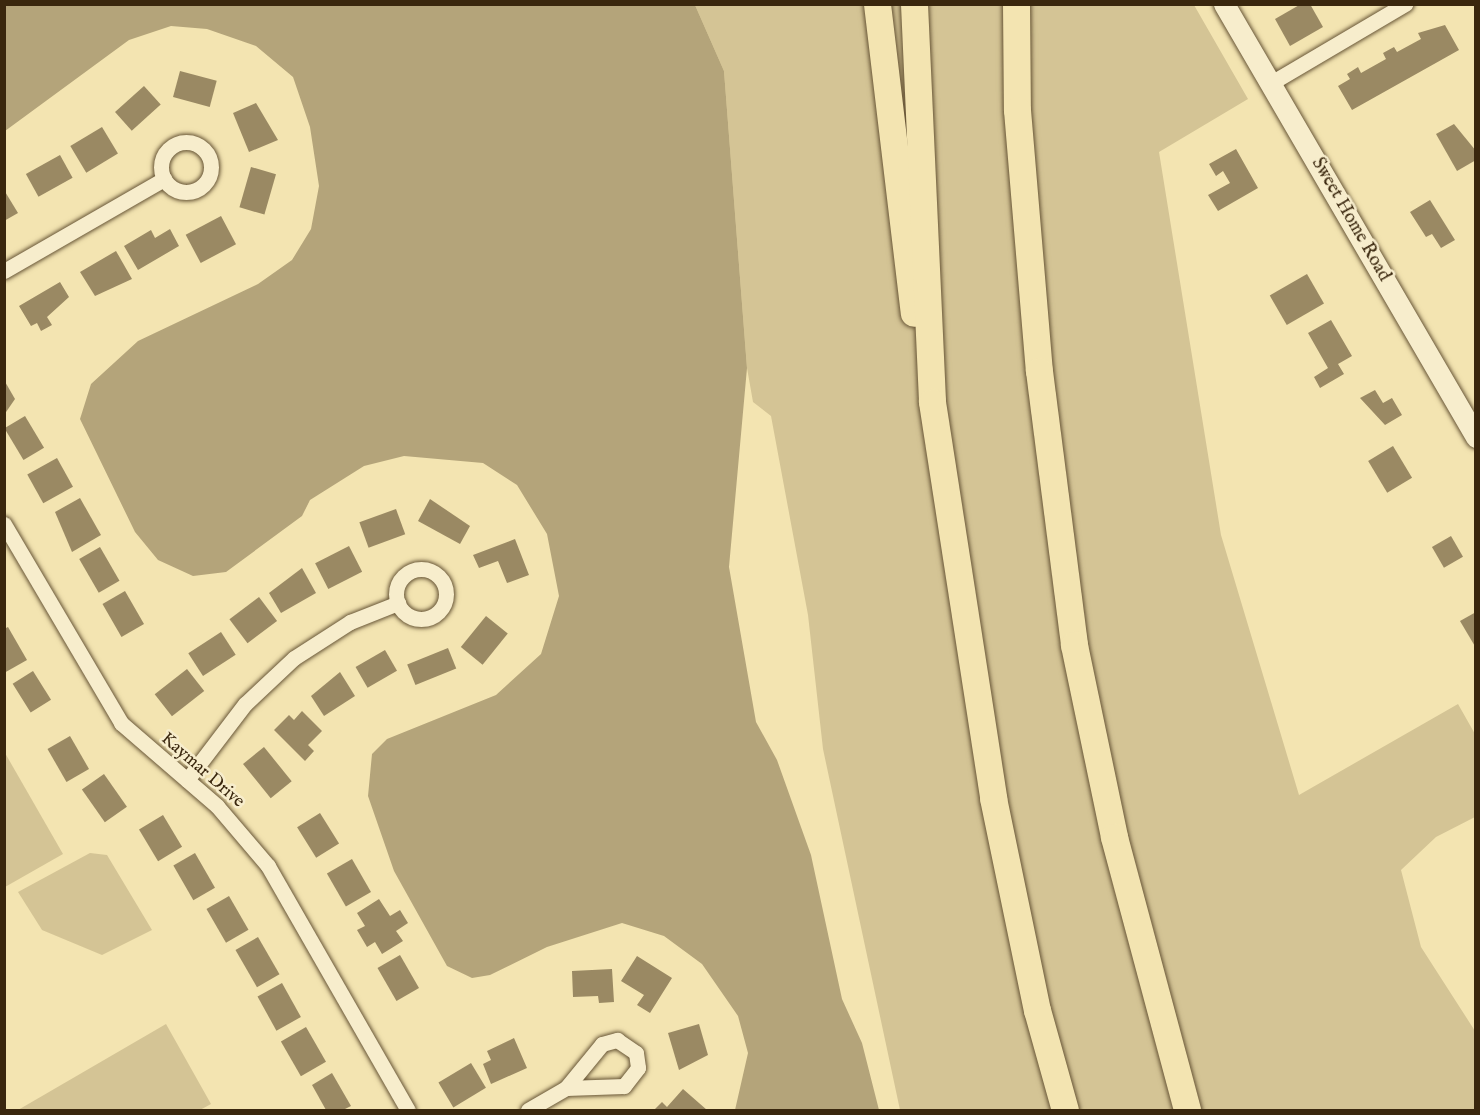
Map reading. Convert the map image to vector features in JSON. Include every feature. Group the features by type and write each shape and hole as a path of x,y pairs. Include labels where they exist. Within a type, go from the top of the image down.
{"highway":[{"path":"877,4 906,270 932,402 993,798 1037,1010 1065,1110"},
{"path":"914,4 932,402"},
{"path":"1016,4 1017,110 1039,371 1074,645 1114,837 1187,1110"}],"main road":[{"name":"Sweet Home Road","path":"1224,4 1476,437"}],"street":[{"path":"1271,82 1405,4"},
{"path":"4,271 164,179"},
{"name":"Kaymar Drive","path":"4,524 107,703 138,741 187,780 268,866 408,1110"},
{"path":"187,780 245,704 294,658 350,622 398,603"},
{"path":"528,1110 566,1088 602,1044 625,1042 636,1053 638,1068 624,1086 566,1088"}],"shaded area":[{"path":"5,4 695,5 724,71 747,368 729,567 756,722 777,760 811,855 842,999 862,1043 879,1110 735,1110 748,1053 738,1016 702,964 664,936 622,923 547,947 490,975 472,978 447,966 394,871 368,796 372,754 387,739 496,695 541,654 559,596 547,534 517,485 483,463 404,456 364,466 310,500 302,516 226,572 193,576 158,560 135,532 80,419 91,384 138,341 258,284 292,260 311,229 319,186 310,127 293,77 256,46 207,29 171,26 129,40 5,131"},
{"path":"695,5 1194,5 1248,99 1159,152 1221,535 1299,795 1458,704 1475,734 1475,817 1436,837 1401,870 1421,947 1475,1031 1475,1110 900,1110 823,749 808,615 771,416 753,402 747,368 724,71"},
{"path":"5,753 63,854 4,887"},
{"path":"90,853 107,855 152,930 102,955 42,930 18,892"},
{"path":"166,1024 211,1104 200,1110 18,1110"}],"building":[{"path":"1301,4 1310,4 1323,27 1290,46 1275,19"},
{"path":"1445,25 1459,50 1352,110 1338,86 1350,79 1347,74 1358,67 1361,73 1386,59 1383,53 1394,47 1397,52 1421,39 1418,33"},
{"path":"180,71 217,81 210,107 173,97"},
{"path":"144,86 161,105 132,131 115,112"},
{"path":"256,103 278,140 249,152 233,113"},
{"path":"1454,124 1476,151 1476,160 1457,171 1436,134"},
{"path":"102,127 118,154 86,173 70,146"},
{"path":"1236,149 1258,188 1218,211 1208,195 1230,183 1223,171 1216,176 1209,164"},
{"path":"60,155 73,178 38,197 26,174"},
{"path":"251,167 276,174 264,215 239,207"},
{"path":"4,190 18,213 4,221"},
{"path":"1430,200 1455,240 1441,248 1432,234 1426,237 1410,212"},
{"path":"221,216 236,244 201,263 186,235"},
{"path":"170,229 179,246 138,270 124,246 151,230 155,238"},
{"path":"116,251 132,279 95,296 80,272"},
{"path":"1307,274 1324,303 1287,325 1270,296"},
{"path":"60,282 69,297 47,317 52,325 41,331 37,323 31,326 19,306"},
{"path":"1331,320 1352,356 1338,364 1344,374 1320,388 1314,377 1328,368 1308,333"},
{"path":"4,380 15,399 4,415"},
{"path":"1375,390 1383,403 1392,398 1402,415 1385,425 1360,398"},
{"path":"25,416 44,448 23,460 4,428"},
{"path":"1393,446 1412,478 1387,493 1368,461"},
{"path":"57,458 73,487 43,503 27,474"},
{"path":"80,498 101,535 72,552 55,512"},
{"path":"430,499 470,526 460,544 418,521"},
{"path":"396,509 405,534 369,548 359,522"},
{"path":"1451,536 1463,557 1444,568 1432,547"},
{"path":"515,539 529,575 507,583 498,561 479,568 473,555"},
{"path":"349,546 362,572 328,589 315,563"},
{"path":"100,547 120,581 99,593 79,559"},
{"path":"302,568 316,593 281,613 269,593"},
{"path":"125,591 144,624 121,637 102,604"},
{"path":"259,597 277,621 248,643 229,619"},
{"path":"1476,612 1476,648 1460,621"},
{"path":"486,616 508,634 483,665 461,647"},
{"path":"8,627 27,660 4,673 4,629"},
{"path":"221,632 236,655 203,676 188,653"},
{"path":"448,648 456,668 415,685 407,664"},
{"path":"385,650 397,671 368,688 356,667"},
{"path":"187,669 204,691 172,716 155,694"},
{"path":"33,671 51,700 31,713 13,684"},
{"path":"340,672 355,696 324,716 311,696"},
{"path":"302,711 322,731 308,745 314,751 305,761 274,730 289,715 294,720"},
{"path":"70,736 89,769 66,782 47,749"},
{"path":"264,747 292,781 271,798 243,764"},
{"path":"104,774 127,807 105,822 82,789"},
{"path":"320,813 339,844 316,858 297,827"},
{"path":"163,815 182,847 158,861 139,829"},
{"path":"195,853 215,888 193,900 173,866"},
{"path":"352,859 371,892 346,906 327,874"},
{"path":"229,896 248,930 226,943 206,909"},
{"path":"379,899 390,916 400,910 408,923 396,931 403,941 382,954 375,942 367,947 357,930 365,926 357,913"},
{"path":"258,937 280,974 257,987 235,950"},
{"path":"400,955 419,988 396,1001 377,968"},
{"path":"637,956 672,978 650,1013 637,1005 644,995 621,981"},
{"path":"612,969 614,1002 599,1003 598,996 573,997 572,971"},
{"path":"282,983 301,1017 276,1031 258,997"},
{"path":"699,1024 708,1055 679,1070 668,1033"},
{"path":"306,1027 326,1062 301,1076 281,1042"},
{"path":"514,1038 527,1068 491,1084 483,1064 491,1060 487,1051"},
{"path":"471,1063 486,1088 453,1107 438,1083"},
{"path":"332,1073 351,1106 343,1110 326,1110 312,1085"},
{"path":"683,1089 707,1110 654,1110 662,1102 667,1107"}]}
